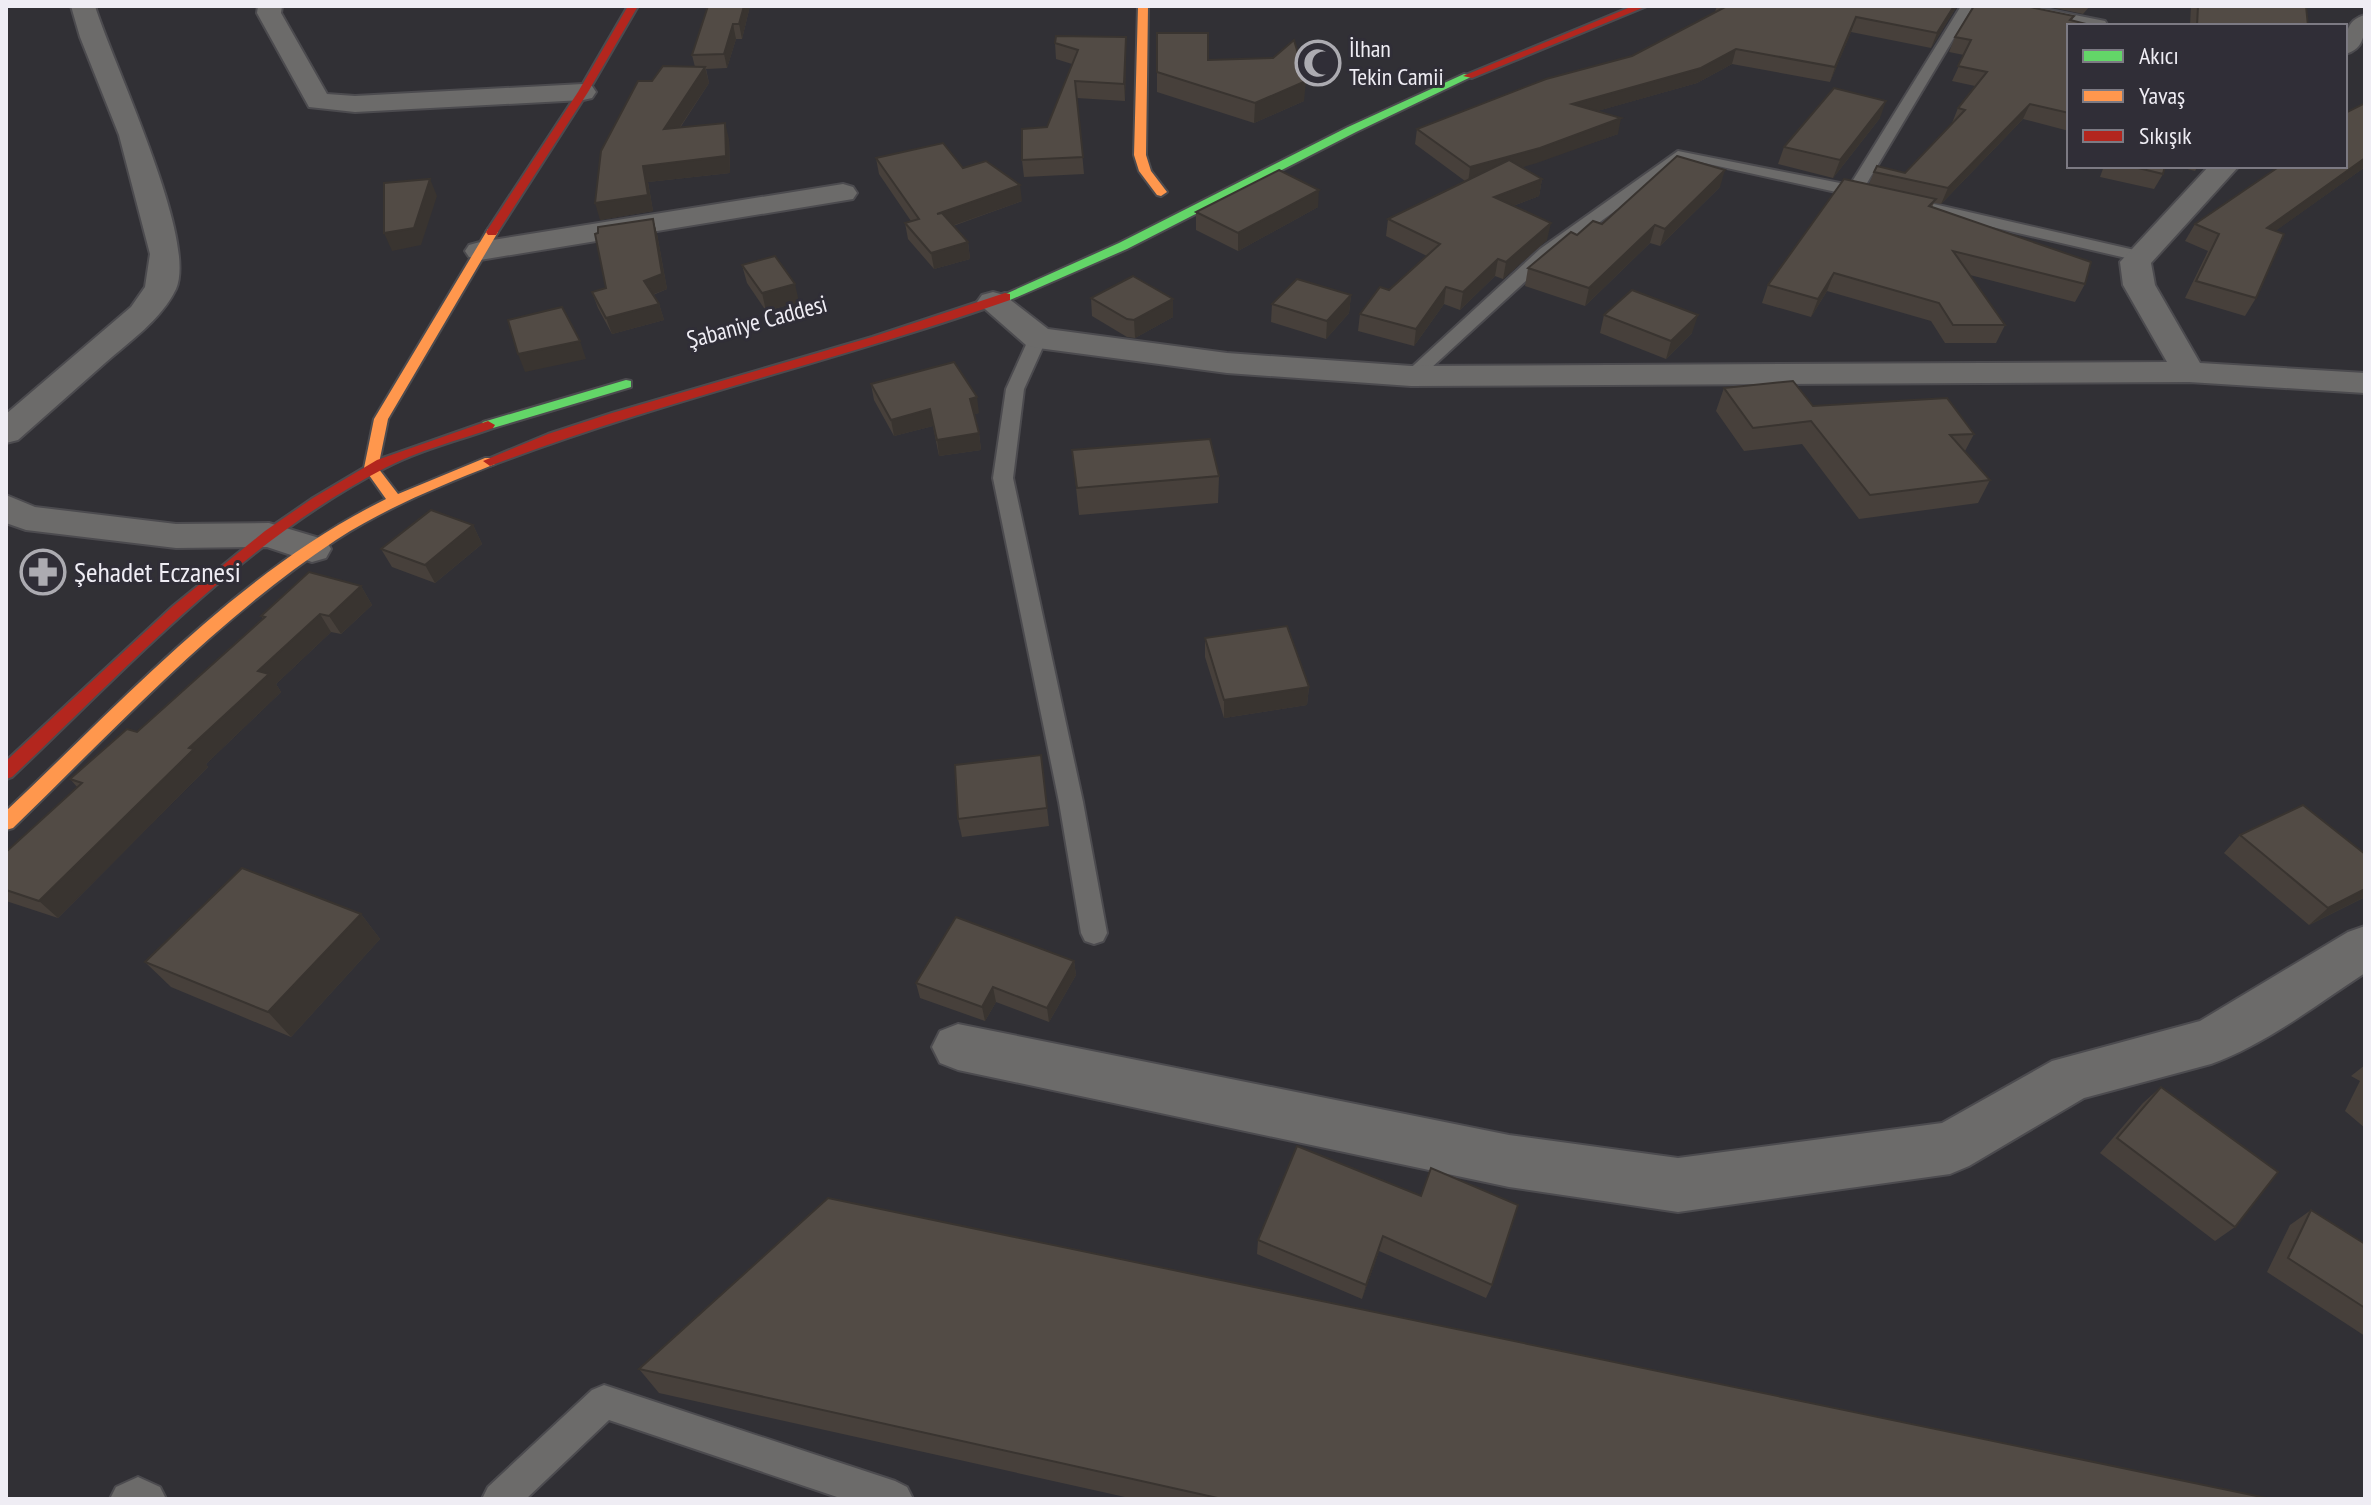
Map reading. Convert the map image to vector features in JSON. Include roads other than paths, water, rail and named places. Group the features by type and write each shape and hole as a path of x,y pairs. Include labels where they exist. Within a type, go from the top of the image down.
{"main road":[{"path":"395,501 371,468 381,419 480,251 583,92 633,6"},
{"path":"1143,6 1140,155 1145,171 1161,192"},
{"path":"6,823 171,665 312,549 395,501 506,455 606,421 870,345 993,302 1075,269 1350,127 1642,6"},
{"path":"6,772 206,586 269,535 371,468 500,421 646,378"}],"street":[{"path":"6,432 142,314 161,287 165,254 133,135 92,37 83,6"},
{"path":"270,6 269,13 318,101 355,104 583,92"},
{"path":"2355,6 2365,7"},
{"path":"2004,7 2086,24"},
{"path":"2348,60 2365,22"},
{"path":"2189,372 2139,285 2135,262 2223,168"},
{"path":"480,251 843,193"},
{"path":"993,302 1038,338 1227,363 1411,376 2189,372 2365,383"},
{"path":"6,507 26,518 176,536 269,535 312,549"},
{"path":"958,1047 1509,1161 1678,1185 1950,1148 2071,1078 2211,1041 2365,947"}],"lane":[{"path":"1855,190 1967,6"},
{"path":"1411,376 1546,253 1683,154 1855,190 2139,256"},
{"path":"1038,338 1015,389 1003,478 1071,802 1094,933"},
{"path":"500,1499 604,1402 895,1499"},
{"path":"128,1499 138,1494 148,1499"}],"place":[{"name":"İlhan Tekin Camii","path":"1318,63"},
{"name":"Şehadet Eczanesi","path":"43,572"}]}
